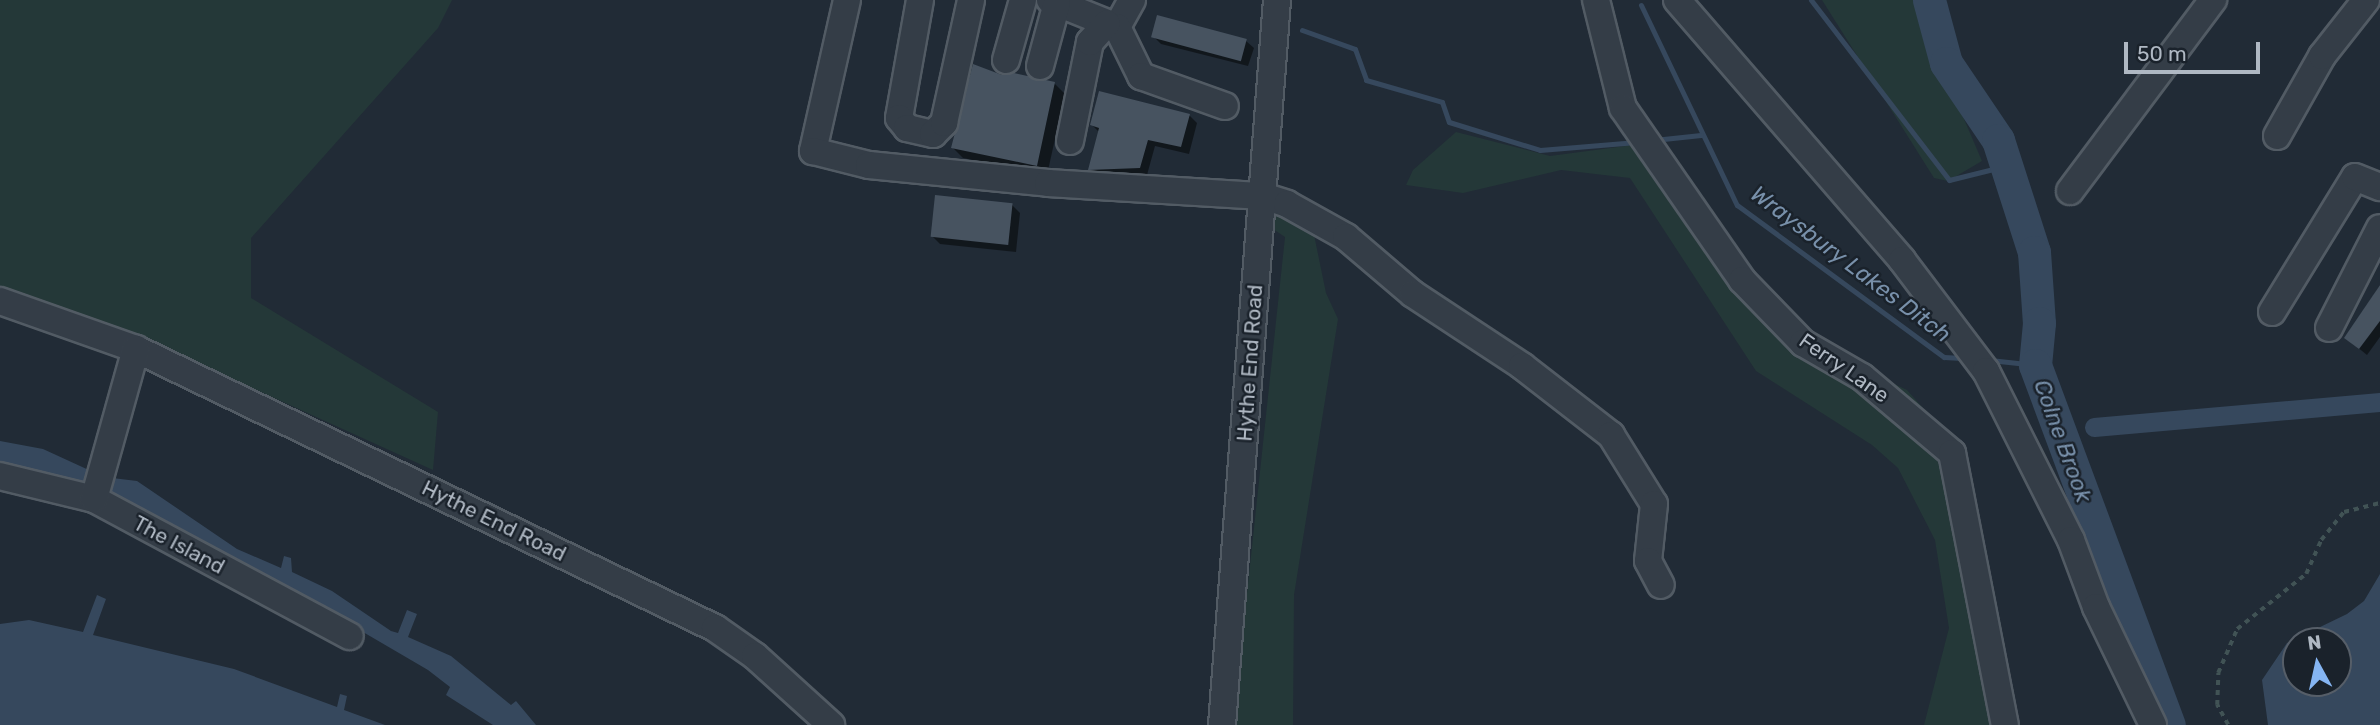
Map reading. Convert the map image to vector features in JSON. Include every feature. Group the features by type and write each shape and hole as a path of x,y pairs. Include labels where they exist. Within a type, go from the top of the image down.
{"street":[{"path":"846,0 813,152 869,165 1048,183 1263,196 1346,237 1413,295 1522,366 1611,435 1654,504 1648,561 1661,585"},
{"path":"920,0 899,118 906,128 933,134 944,122 971,0"},
{"path":"1006,60 1023,0"},
{"path":"1070,141 1090,42 1112,25 1132,0"},
{"name":"Hythe End Road","path":"1222,725 1277,0"},
{"name":"Ferry Lane","path":"1596,0 1623,108 1742,280 1803,343 1862,377 1952,453 2005,725"},
{"path":"1677,0 1902,260 1986,371 2071,540 2096,607 2153,725"},
{"path":"2070,191 2213,0"},
{"path":"2277,136 2322,56 2366,0"},
{"path":"1040,66 1054,1 1112,25 1142,76 1224,106"},
{"path":"2272,312 2355,177 2380,187"},
{"path":"2329,328 2380,228"},
{"name":"Hythe End Road","path":"0,301 136,349 715,628 755,656 831,725"},
{"path":"94,499 136,349"},
{"name":"The Island","path":"0,476 94,499 350,636"}],"path":[{"path":"2228,725 2217,705 2218,673 2236,629 2306,574 2321,540 2344,512 2380,503"}],"green space":[{"path":"0,0 452,0 438,28 251,238 251,298 438,412 433,470 219,373 0,291"},
{"path":"1822,0 1913,0 1982,161 1948,181 1934,178"},
{"path":"1456,132 1550,156 1648,143 1734,264 1805,341 1907,390 1939,426 1990,678 1990,725 1924,725 1949,628 1935,540 1898,468 1872,445 1756,371 1630,178 1561,170 1463,193 1406,185 1413,170"},
{"path":"1277,210 1313,230 1326,293 1338,319 1294,595 1293,725 1233,725 1285,237 1270,227"}],"water":[{"path":"0,441 43,449 104,477 137,481 237,549 281,568 284,556 291,558 292,572 332,591 391,631 398,633 407,610 417,614 408,637 451,656 511,705 516,701 536,725 493,725 446,695 450,687 428,670 363,632 336,622 86,488 47,473 0,466"},
{"path":"2380,574 2380,725 2268,725 2262,680 2282,650 2282,697 2352,697 2352,627 2320,627 2347,614 2364,601"},
{"path":"97,595 106,599 93,635 234,669 337,707 340,694 347,696 344,710 385,725 0,725 0,624 29,620 83,632"}],"building":[{"path":"1157,15 1247,39 1241,61 1151,37"},
{"path":"973,64 1002,75 1014,73 1055,82 1037,166 951,148"},
{"path":"1099,91 1190,114 1181,147 1148,140 1140,168 1088,170 1099,128 1090,125"},
{"path":"935,195 1013,203 1008,245 931,237"},
{"path":"2380,285 2380,321 2359,349 2344,338"}],"waterway":[{"path":"1811,0 1949,180 2005,166"},
{"name":"Wraysbury Lakes Ditch","path":"1929,0 1946,63 1998,140 2034,252 2039,323 2035,365 2169,725"},
{"name":"Wraysbury Lakes Ditch","path":"1641,5 1737,205 1944,357 1966,358"},
{"path":"1302,30 1355,49 1366,80 1442,102 1449,122 1540,150 1637,142"},
{"path":"1654,140 1701,135"},
{"name":"Wraysbury Lakes Ditch","path":"1990,360 2035,365"},
{"path":"2094,427 2380,402"}],"water label":[{"name":"Colne Brook","path":"2063,441"}]}
